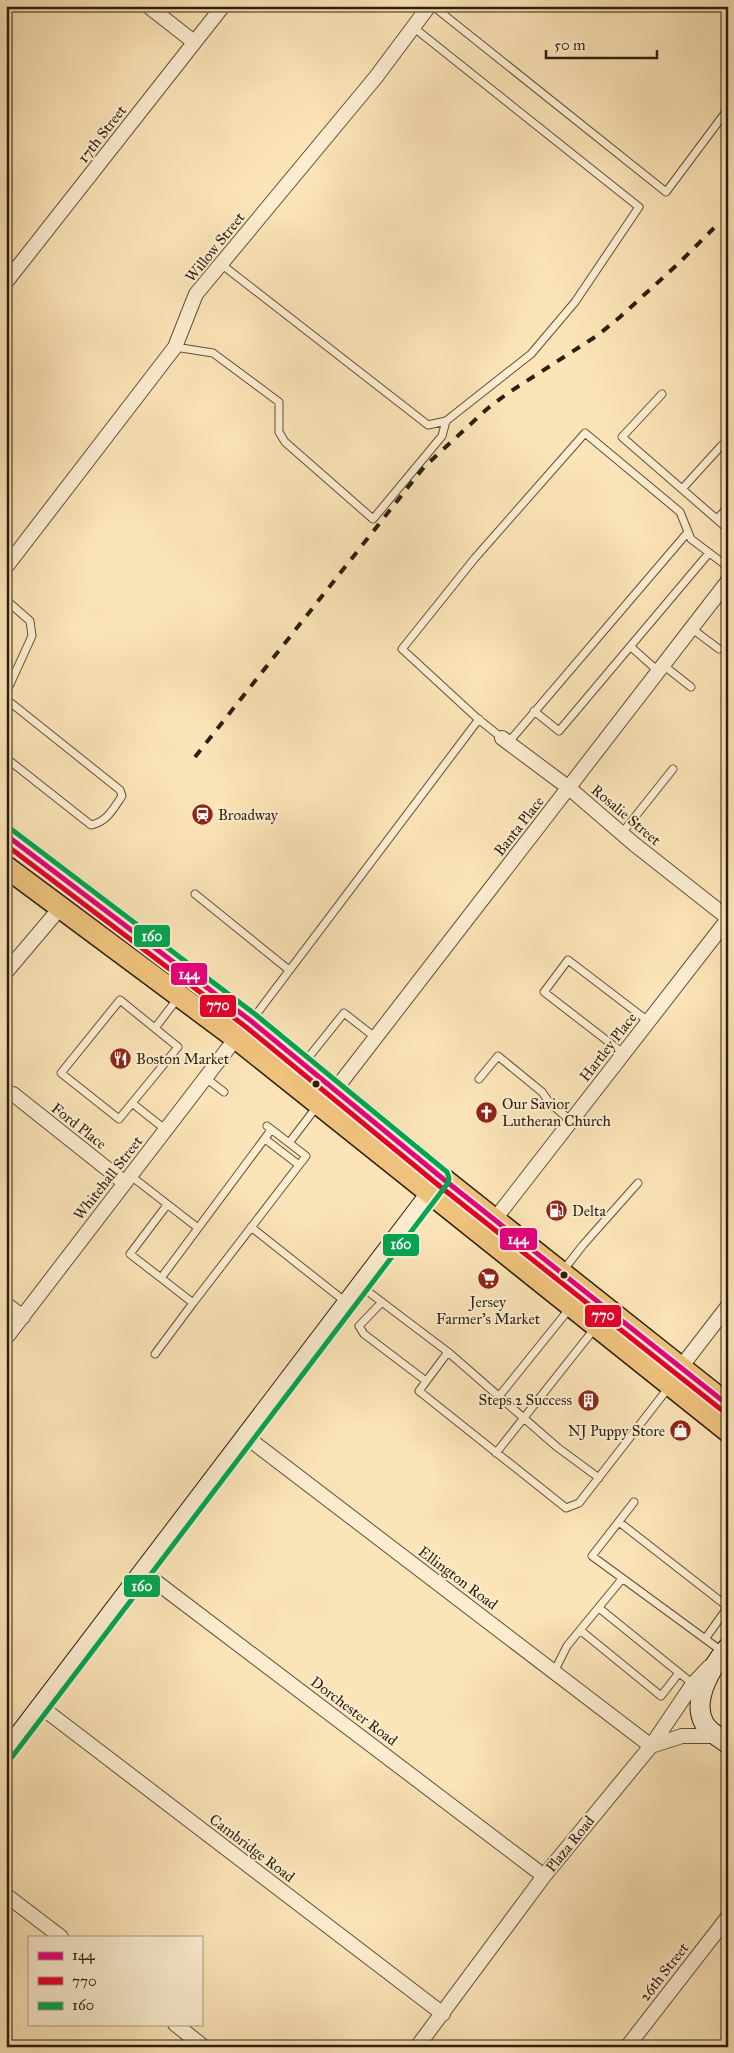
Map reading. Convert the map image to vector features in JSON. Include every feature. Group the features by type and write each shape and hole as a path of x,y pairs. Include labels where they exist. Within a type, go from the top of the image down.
{"main road":[{"path":"6,835 251,1021 304,1064 335,1090 436,1186 597,1326 728,1406"},
{"path":"8,872 61,907 236,1038 318,1105 436,1186 495,1219 562,1272 676,1376 728,1431"}],"street":[{"path":"148,6 194,42"},
{"name":"17th Street","path":"6,282 223,6"},
{"name":"Willow Street","path":"6,567 175,347 196,294 376,77 429,6"},
{"name":"Banta Place","path":"335,1090 691,628 726,589"},
{"name":"Rosalie Street","path":"505,740 569,788 728,918"},
{"path":"6,972 61,907"},
{"name":"Hartley Place","path":"495,1219 728,918"},
{"name":"Whitehall Street","path":"6,1338 236,1038"},
{"name":"Ford Place","path":"13,1094 128,1179"},
{"path":"6,1752 436,1186"},
{"path":"6,1304 23,1317"},
{"path":"676,1376 728,1306"},
{"name":"Ellington Road","path":"245,1436 651,1746"},
{"name":"Dorchester Road","path":"143,1572 544,1876"},
{"path":"722,1740 704,1723 700,1705 705,1683 726,1649"},
{"name":"Plaza Road","path":"417,2047 544,1876 651,1746 693,1684 726,1649"},
{"name":"Cambridge Road","path":"41,1707 443,2014"},
{"path":"651,1746 682,1736 722,1740"},
{"path":"6,1895 60,1936"},
{"name":"26th Street","path":"627,2047 728,1917"},
{"path":"178,2026 204,2047"}],"lane":[{"path":"433,6 666,192 728,109"},
{"path":"221,264 428,425 446,421 531,354 574,302 639,207 413,27"},
{"path":"175,347 213,353 279,402 279,432 284,442 373,519 442,436 446,421"},
{"path":"662,394 622,437 728,529"},
{"path":"688,532 534,711 505,740 402,649 475,558 585,433 680,512 691,539 728,567"},
{"path":"682,489 722,445"},
{"path":"717,519 728,507"},
{"path":"534,711 559,731 709,552"},
{"path":"6,600 30,621 32,636 6,693"},
{"path":"691,628 719,649"},
{"path":"631,647 691,687"},
{"path":"6,699 120,790 122,796 110,815 100,823 91,825 6,758"},
{"path":"251,1021 479,719"},
{"path":"622,833 673,769"},
{"path":"195,894 290,970"},
{"path":"623,1053 544,992 568,960 648,1021"},
{"path":"155,1028 180,996"},
{"path":"120,1000 155,1028 178,1047 119,1119 61,1072 120,1000"},
{"path":"304,1064 344,1012 376,1038"},
{"path":"479,1079 498,1056 542,1092 549,1102 571,1121"},
{"path":"206,1078 224,1092"},
{"path":"132,1103 166,1130"},
{"path":"289,1143 318,1105"},
{"path":"155,1354 306,1156 269,1128 265,1139 161,1278"},
{"path":"265,1139 299,1164"},
{"path":"128,1179 198,1228"},
{"path":"562,1272 583,1245 638,1183"},
{"path":"167,1205 130,1254 194,1303"},
{"path":"251,1227 347,1303"},
{"path":"360,1286 448,1352 500,1395 557,1447 599,1478"},
{"path":"382,1302 359,1326 364,1334 426,1381"},
{"path":"500,1395 572,1306"},
{"path":"496,1452 597,1326"},
{"path":"448,1352 419,1390 566,1508 579,1503 676,1376"},
{"path":"634,1502 592,1556 705,1639 726,1649"},
{"path":"619,1522 728,1607 705,1639"},
{"path":"554,1672 567,1646 622,1579"},
{"path":"599,1608 693,1684"},
{"path":"580,1630 661,1696 679,1672"}],"railway":[{"path":"195,757 424,467 487,409 508,393 598,335 620,317 714,228"}],"transit line":[{"name":"160","path":"11,829 256,1015 447,1172 449,1178 448,1183 12,1757"},
{"name":"144","path":"6,835 251,1021 442,1178 728,1405"},
{"name":"770","path":"6,845 246,1027 437,1184 723,1411"}],"place":[{"name":"Broadway","path":"202,815"},
{"name":"Boston Market","path":"120,1059"},
{"name":"Our Savior Lutheran Church","path":"486,1113"},
{"name":"Delta","path":"556,1211"},
{"name":"Jersey Farmer’s Market","path":"488,1279"},
{"name":"Steps 2 Success","path":"588,1400"},
{"name":"NJ Puppy Store","path":"681,1431"}]}
